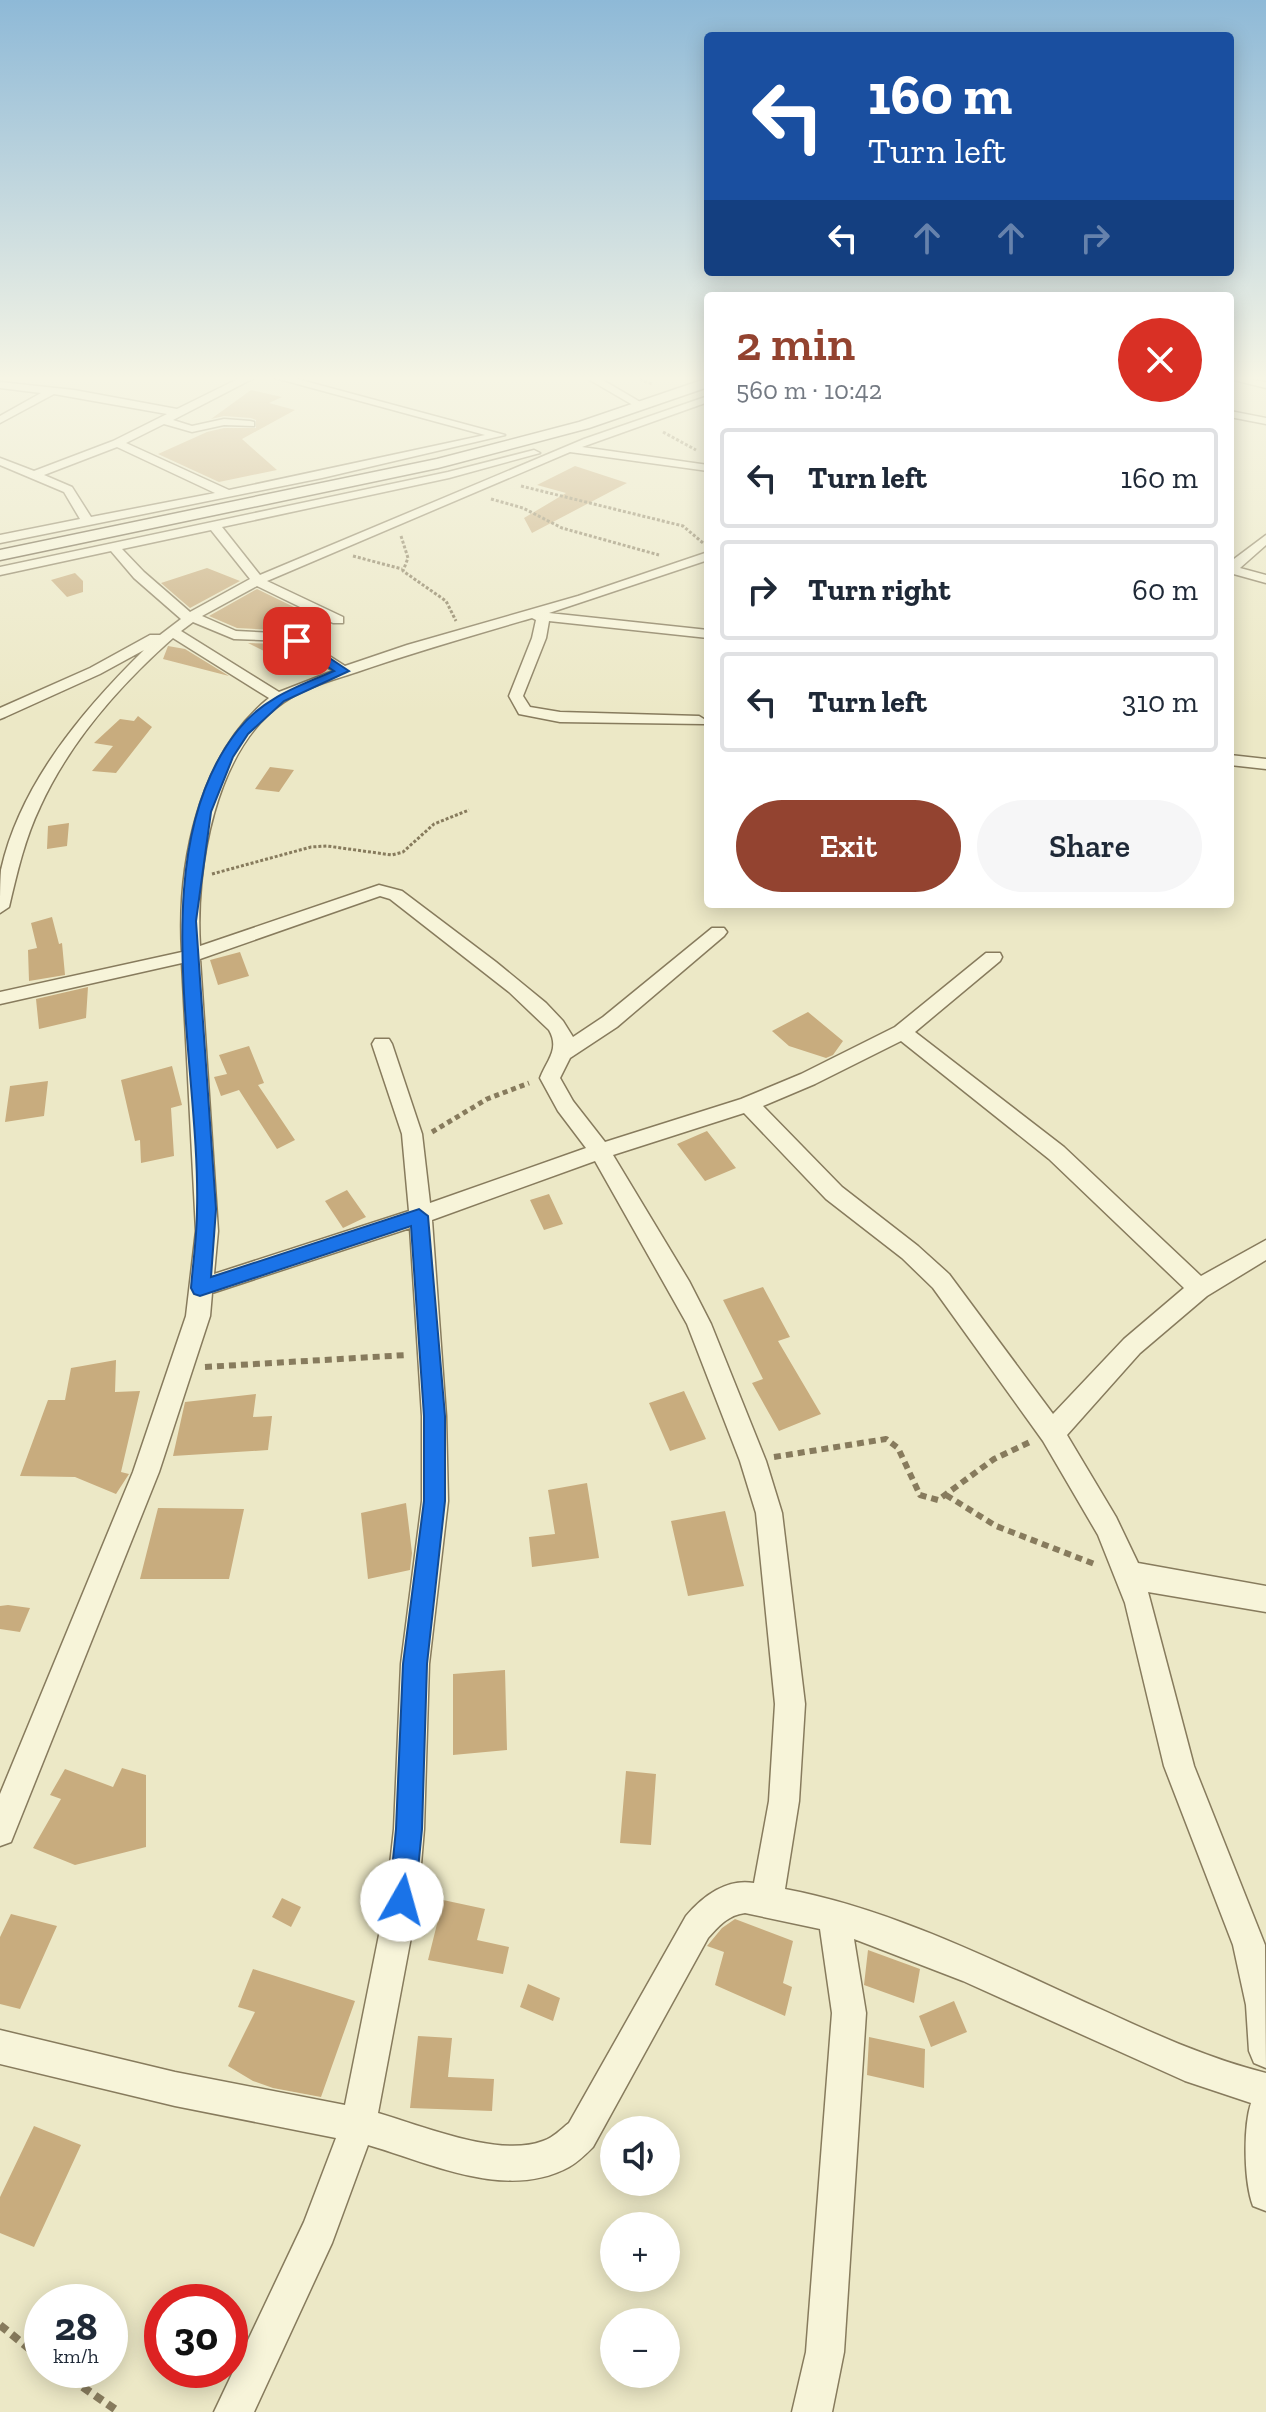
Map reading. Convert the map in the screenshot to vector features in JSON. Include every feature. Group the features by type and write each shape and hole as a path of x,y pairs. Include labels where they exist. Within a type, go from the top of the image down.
{"main road":[{"path":"0,555 316,489"}],"street":[{"path":"65,489 88,522"},
{"path":"216,489 228,494"},
{"path":"0,539 253,489"},
{"path":"0,571 385,489"},
{"path":"0,907 16,845 34,802 108,698 173,630 259,582 481,489"},
{"path":"214,525 259,582 338,620"},
{"path":"1234,566 1266,539"},
{"path":"112,545 130,566 190,618 234,635 290,637 343,671"},
{"path":"0,1831 105,1575 182,1368 198,1316 207,1231 189,921 192,879 204,812 227,757 244,731 279,698 343,671 457,634 535,616 704,558"},
{"path":"1234,570 1266,579"},
{"path":"535,616 704,634"},
{"path":"535,616 539,638 516,696 524,711 560,717 699,721"},
{"path":"173,630 279,698"},
{"path":"3,710 173,630"},
{"path":"1234,760 1266,764"},
{"path":"0,998 193,955 370,892 385,890 396,895 548,1016 564,1038 564,1053"},
{"path":"718,932 610,1022 564,1053 554,1065 550,1078 565,1106 600,1151 687,1300 753,1461 769,1513 790,1704 784,1801 767,1901"},
{"path":"200,1288 419,1216 600,1151 748,1104 808,1079 902,1032 993,957"},
{"path":"902,1032 975,1084 1052,1146 1130,1217 1199,1289"},
{"path":"234,2412 319,2230 358,2125 384,2001 407,1864 415,1664 435,1501 434,1416 412,1134 382,1044"},
{"path":"748,1104 834,1193 910,1252 941,1281 1052,1433 1107,1526 1129,1575 1179,1766 1249,1945 1263,2005 1266,2051"},
{"path":"1052,1433 1122,1356 1199,1289 1266,1249"},
{"path":"1129,1575 1266,1599"},
{"path":"0,2047 175,2089 358,2125 488,2162 526,2163 558,2154 581,2135 697,1927 711,1909 733,1898 767,1901 834,1917 928,1949 1203,2072 1266,2090"},
{"path":"812,2412 825,2352 849,2013 834,1917"},
{"path":"1266,2108 1266,2193"}],"path":[{"path":"535,489 683,526 704,543"},
{"path":"471,493 523,508 562,528 662,555 683,566"},
{"path":"395,524 408,555 402,569"},
{"path":"335,549 402,569 446,601 453,610 457,634"},
{"path":"192,879 311,847 327,846 392,855 403,852 434,824 469,810"},
{"path":"412,1134 445,1127 487,1099 550,1078"},
{"path":"182,1368 428,1353"},
{"path":"753,1461 886,1439 895,1443 920,1495 938,1500 994,1459 1052,1433"},
{"path":"946,1495 996,1526 1079,1560 1129,1575"},
{"path":"0,2325 24,2346"},
{"path":"84,2388 119,2412"}],"building":[{"path":"550,489 616,489 532,533 524,518 566,493"},
{"path":"207,568 240,581 190,608 161,583"},
{"path":"75,573 83,581 83,592 67,597 51,580"},
{"path":"257,589 298,609 293,612 327,638 313,642 295,631 237,628 209,616"},
{"path":"248,643 286,644 294,649 274,656"},
{"path":"168,646 185,649 229,676 163,659"},
{"path":"138,716 152,727 116,773 92,771 113,746 94,743 120,719 134,721"},
{"path":"270,767 294,770 279,792 255,789"},
{"path":"69,823 67,846 47,849 48,826"},
{"path":"52,917 59,944 62,943 65,975 29,981 28,950 37,948 31,923"},
{"path":"240,952 249,976 218,985 210,960"},
{"path":"88,987 86,1018 39,1029 36,999"},
{"path":"808,1012 843,1041 833,1055 826,1058 789,1046 772,1031"},
{"path":"249,1046 264,1083 258,1085 295,1140 277,1149 239,1090 221,1096 214,1077 227,1074 219,1055"},
{"path":"172,1066 182,1105 171,1108 174,1156 141,1163 140,1140 135,1141 121,1080"},
{"path":"48,1081 44,1116 5,1122 10,1086"},
{"path":"707,1131 736,1168 705,1181 677,1144"},
{"path":"347,1190 366,1217 343,1228 325,1201"},
{"path":"549,1194 563,1224 544,1230 530,1200"},
{"path":"763,1287 790,1337 778,1341 821,1414 779,1431 752,1383 763,1379 723,1300"},
{"path":"116,1360 115,1392 140,1391 121,1472 129,1474 116,1494 75,1477 20,1476 48,1400 65,1400 71,1368"},
{"path":"684,1391 706,1439 670,1451 649,1403"},
{"path":"256,1394 253,1417 272,1416 268,1450 173,1456 185,1402"},
{"path":"587,1483 599,1558 532,1567 529,1537 555,1534 548,1490"},
{"path":"406,1503 412,1553 410,1570 368,1579 361,1513"},
{"path":"158,1508 244,1509 229,1579 140,1579"},
{"path":"725,1511 744,1586 688,1596 671,1521"},
{"path":"0,1606 30,1608 20,1632 0,1629"},
{"path":"505,1670 507,1750 453,1755 453,1674"},
{"path":"122,1768 146,1775 146,1847 75,1865 33,1848 61,1799 50,1795 65,1769 113,1787"},
{"path":"626,1771 656,1774 651,1845 620,1843"},
{"path":"282,1898 301,1907 291,1927 272,1917"},
{"path":"443,1900 485,1909 477,1940 509,1947 503,1974 428,1960"},
{"path":"11,1914 57,1926 20,2009 0,2004 0,1937"},
{"path":"735,1919 793,1941 783,1983 792,1987 785,2016 715,1985 724,1952 707,1946 722,1928"},
{"path":"868,1950 920,1969 914,2003 864,1985"},
{"path":"253,1969 355,2001 321,2097 273,2088 253,2081 228,2066 255,2012 238,2007"},
{"path":"528,1984 560,1998 553,2021 520,2007"},
{"path":"954,2001 967,2032 931,2047 919,2016"},
{"path":"418,2036 452,2038 448,2077 494,2079 492,2111 410,2108"},
{"path":"869,2037 925,2049 924,2088 867,2075"},
{"path":"34,2126 81,2145 34,2247 0,2233 0,2197"}],"route":[{"path":"297,641 343,671 279,698 244,731 227,757 204,812 192,879 189,921 207,1231 200,1288 419,1216 434,1416 435,1501 415,1664 409,1829 402,1900"}]}
